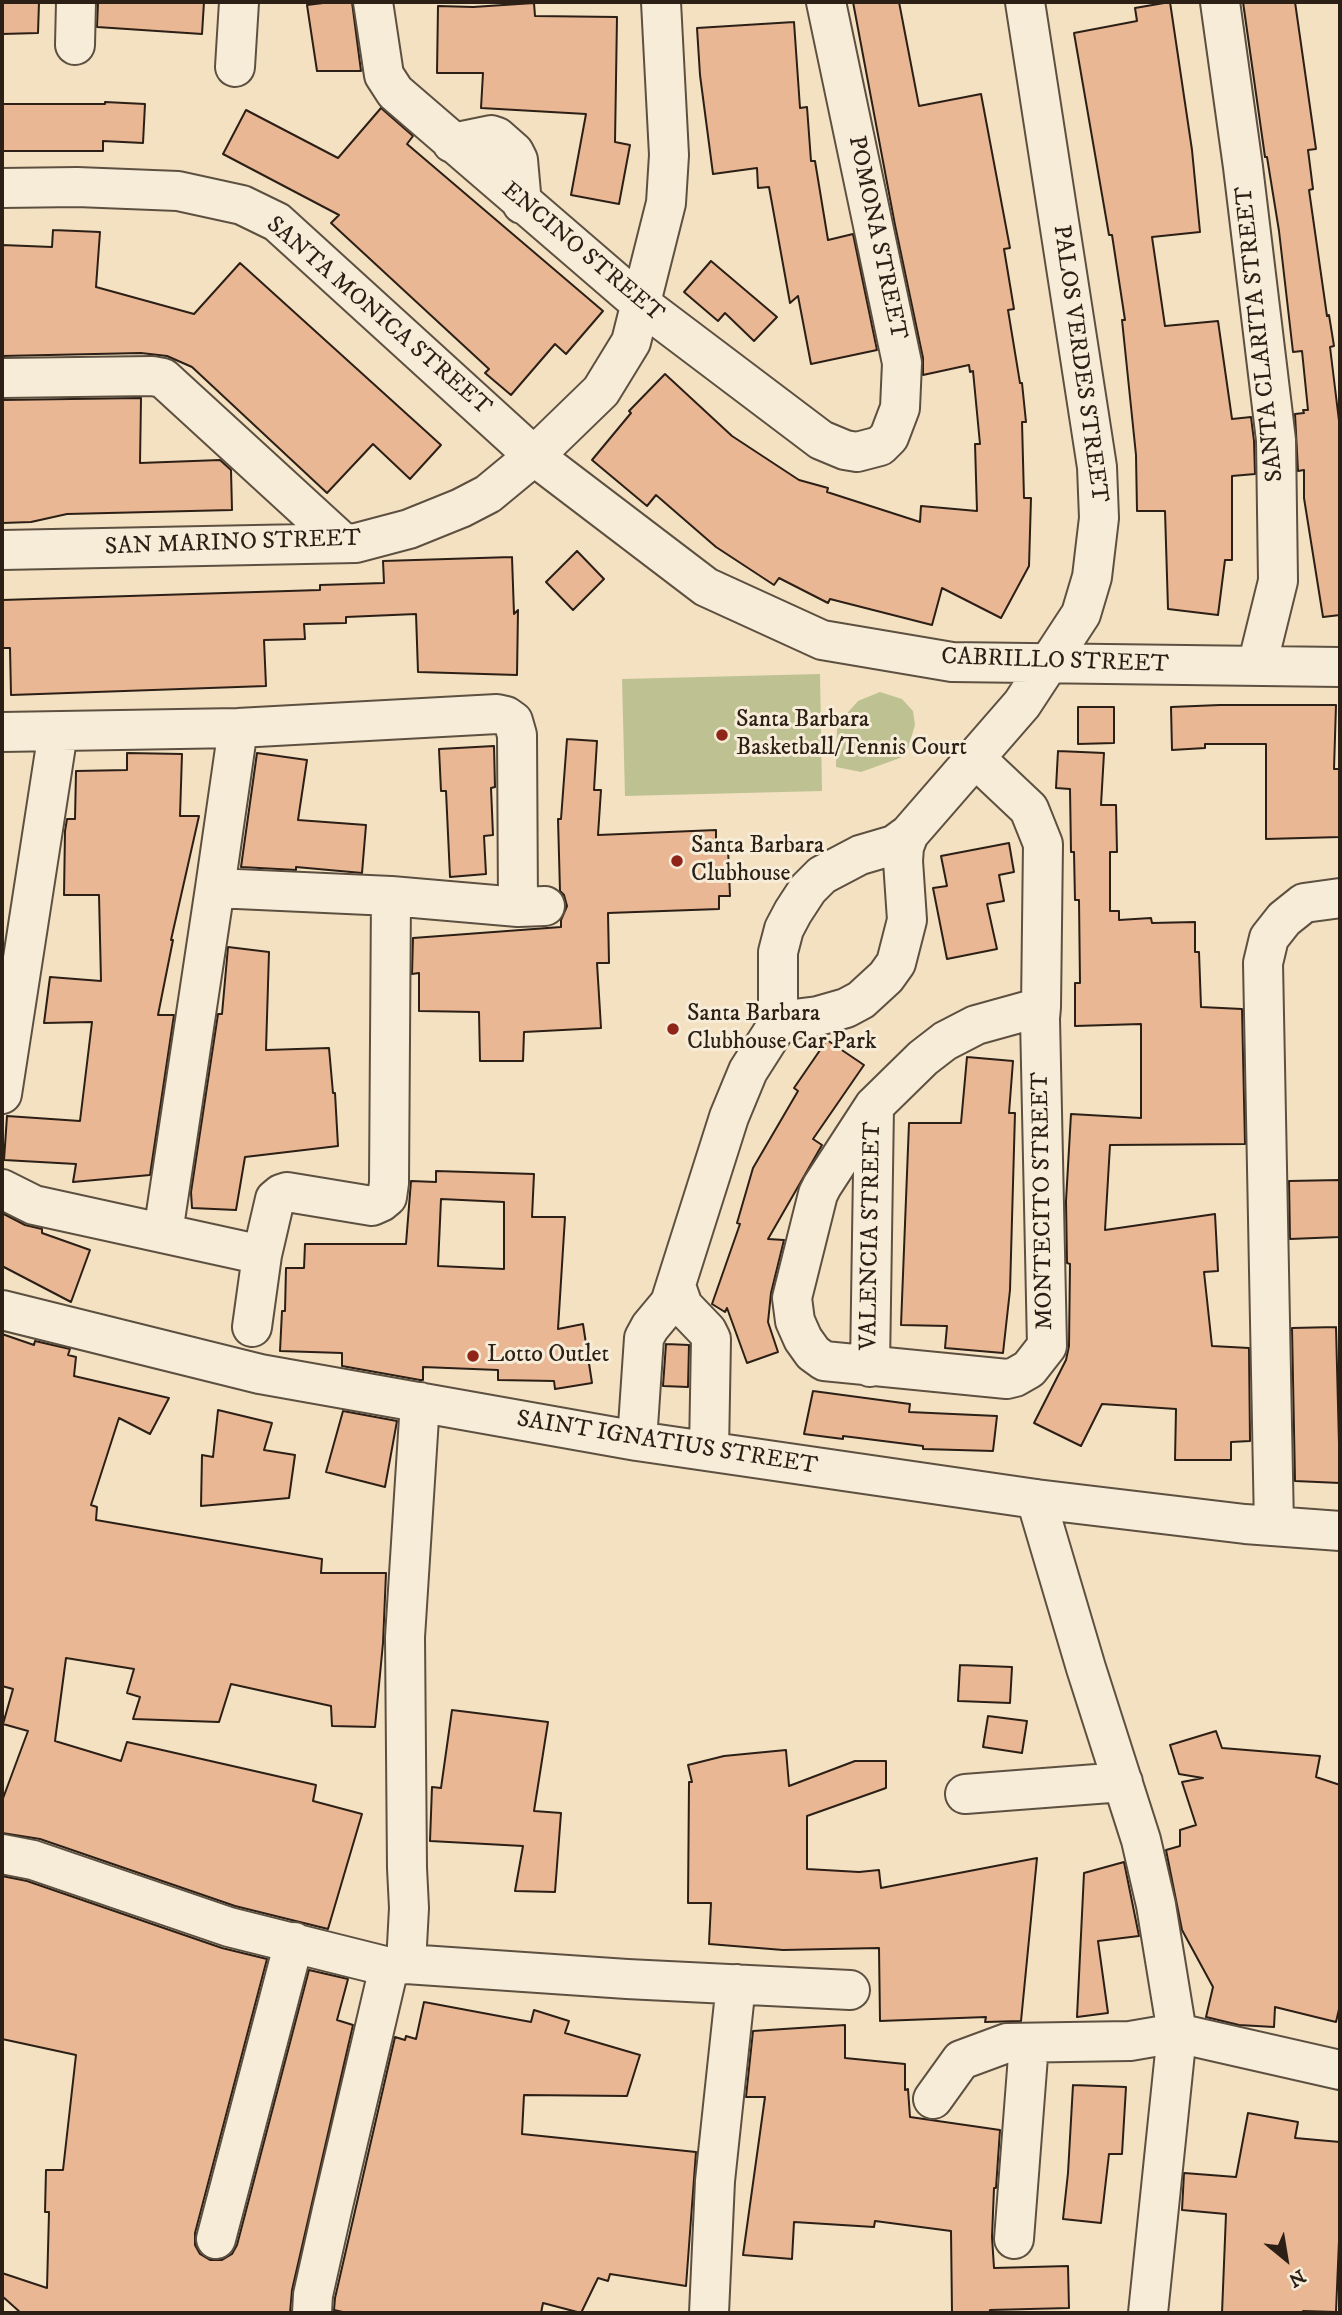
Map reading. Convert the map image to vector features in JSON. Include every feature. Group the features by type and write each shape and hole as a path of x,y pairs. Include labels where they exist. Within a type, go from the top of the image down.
{"street":[{"path":"75,45 76,2"},
{"path":"235,67 239,2"},
{"name":"ENCINO STREET","path":"373,2 384,75 395,92 641,304 821,440 857,452"},
{"name":"SAN MARINO STREET","path":"2,550 343,543 374,540 461,508 488,494 534,456 601,391 631,342 661,229 668,180 670,155 661,2"},
{"name":"POMONA STREET","path":"826,2 902,363 900,408 889,437 880,446 857,452"},
{"name":"PALOS VERDES STREET","path":"636,1441 644,1338 650,1327 667,1309 730,1117 748,1071 776,1027 778,952 784,929 807,889 822,875 843,862 894,845 909,834 1021,704 1081,614 1092,577 1099,518 1097,467 1025,2"},
{"name":"SANTA CLARITA STREET","path":"1220,2 1276,440 1278,581 1257,666"},
{"name":"SANTA MONICA STREET","path":"2,188 77,187 178,191 242,205 277,222 534,456"},
{"path":"2,378 163,378 343,543"},
{"name":"CABRILLO STREET","path":"534,456 706,587 822,640 952,662 1340,667"},
{"path":"2,732 238,728 498,714 513,721 517,735 531,906 215,888"},
{"path":"163,1233 238,728"},
{"path":"2,1094 58,732"},
{"name":"MONTECITO STREET","path":"975,758 1028,808 1044,845 1041,1007 1040,1018 1047,1346 1023,1374 1007,1379 828,1362 813,1353 795,1321 792,1298 818,1194 874,1106 922,1058 946,1041 983,1023 1041,1007"},
{"path":"776,1027 794,1019 846,1008 861,1000 886,977 896,963 908,920 903,861 909,834"},
{"path":"252,1327 262,1255 275,1199 287,1192 372,1206 387,1197 390,1183 391,896"},
{"path":"1273,1526 1263,963 1269,938 1284,919 1304,903 1340,898"},
{"name":"VALENCIA STREET","path":"870,1367 874,1106"},
{"path":"2,1189 34,1205 262,1255"},
{"path":"676,1286 683,1306 707,1331 711,1339 709,1451"},
{"name":"SAINT IGNATIUS STREET","path":"2,1310 260,1374 636,1441 1037,1499 1340,1531"},
{"path":"312,2313 313,2295 332,2210 410,1908 407,1868 405,1637 420,1402"},
{"path":"1037,1499 1086,1668 1141,1840 1156,1905 1177,2032 1148,2313"},
{"path":"965,1794 1123,1782"},
{"path":"2,1854 33,1860 229,1927 397,1966 850,1990"},
{"path":"216,2239 294,1942"},
{"path":"709,2313 715,2181 736,1984"},
{"path":"933,2099 961,2060 1007,2043 1130,2041 1177,2032 1340,2070"},
{"path":"1014,2239 1029,2043"}],"green space":[{"name":"Santa Barbara Basketball/Tennis Court","path":"820,674 822,791 625,796 622,679"},
{"path":"880,692 902,699 913,711 915,725 908,748 900,758 861,772 836,767 837,727 858,701"}],"building":[{"path":"2,2 39,2 38,33 2,34"},
{"path":"98,2 204,2 202,34 97,27"},
{"path":"352,2 361,71 317,71 307,5"},
{"path":"853,2 899,2 919,106 981,94 1010,248 1004,249 1014,309 1008,310 1022,383 1026,422 1022,422 1024,498 1031,498 1029,566 1001,618 942,588 932,625 830,599 828,603 779,578 774,585 716,547 656,495 647,506 592,460 631,413 629,411 665,374 732,436 799,480 828,488 827,492 920,522 921,506 977,511 975,444 980,444 973,371 970,372 969,365 923,375 923,358"},
{"path":"1170,2 1192,150 1200,232 1152,237 1165,326 1218,321 1232,419 1251,417 1254,441 1255,474 1232,476 1232,560 1225,560 1218,615 1168,609 1165,511 1137,511 1136,455 1122,320 1125,320 1074,33 1137,21 1135,8"},
{"path":"1243,2 1295,2 1316,149 1308,150 1313,189 1309,190 1327,316 1329,315 1334,346 1330,347 1340,429 1340,615 1323,617 1304,498 1304,470 1298,471 1295,414 1308,410 1302,351 1293,352 1279,231 1265,157"},
{"path":"534,3 535,16 617,17 615,142 630,145 619,204 571,195 586,114 481,108 483,73 437,73 438,6"},
{"path":"794,22 800,108 807,107 811,161 815,161 828,240 853,234 877,350 811,364 798,296 790,303 769,187 758,188 757,168 713,174 700,75 697,28"},
{"path":"2,104 145,104 143,143 103,141 103,151 2,151"},
{"path":"381,108 413,136 407,144 603,311 566,354 555,344 511,395 485,373 489,369 331,223 339,215 223,154 246,110 338,158"},
{"path":"53,230 100,232 96,287 194,314 240,263 441,445 410,479 373,444 327,493 192,367 167,356 141,353 2,356 2,245 52,247"},
{"path":"711,261 777,317 754,341 725,313 718,321 684,292"},
{"path":"141,398 140,463 220,460 231,470 232,510 67,514 31,522 2,523 2,400"},
{"path":"577,551 604,579 573,610 546,582"},
{"path":"512,557 514,614 518,610 517,675 418,672 416,614 346,617 346,623 304,624 305,639 264,640 266,686 11,695 10,648 2,648 2,600 320,590 320,585 384,583 383,561"},
{"path":"1336,705 1334,769 1340,769 1340,837 1266,839 1266,744 1205,744 1205,748 1172,750 1171,707"},
{"path":"1078,707 1114,707 1114,743 1078,744"},
{"path":"567,739 597,741 594,790 601,790 598,835 716,830 716,848 728,848 730,896 719,896 719,909 608,913 609,963 597,963 601,1028 524,1032 523,1061 480,1061 479,1012 419,1011 419,973 412,974 413,938 561,927 567,906 560,891 558,819 561,819"},
{"path":"494,746 495,787 491,788 493,835 484,836 486,874 450,877 446,791 441,791 439,749"},
{"path":"1058,751 1104,753 1101,805 1116,805 1117,852 1110,852 1110,911 1119,911 1119,920 1151,918 1152,923 1195,922 1195,952 1199,952 1201,1007 1242,1009 1245,1144 1110,1145 1105,1230 1215,1214 1218,1271 1204,1272 1212,1346 1249,1348 1250,1441 1231,1442 1231,1460 1175,1460 1176,1409 1102,1404 1081,1446 1034,1423 1066,1360 1069,1346 1070,1264 1067,1263 1066,1201 1071,1114 1141,1118 1141,1024 1075,1026 1075,983 1080,983 1079,900 1075,900 1074,852 1071,852 1070,789 1056,788"},
{"path":"127,753 182,754 180,816 199,816 171,940 158,1015 174,1015 150,1175 73,1182 76,1164 4,1160 7,1116 80,1121 92,1022 44,1023 50,977 101,981 99,895 64,895 65,831 67,819 75,819 76,771 127,770"},
{"path":"257,753 307,760 298,820 366,825 362,873 296,867 296,870 241,867"},
{"path":"1009,843 1014,872 999,875 1004,901 987,904 997,949 947,959 933,888 947,886 941,856"},
{"path":"228,947 269,952 266,1050 329,1048 338,1146 245,1157 236,1210 192,1208 191,1192 218,1014 222,1014"},
{"path":"827,1040 864,1065 813,1139 822,1145 768,1239 784,1240 771,1293 768,1322 778,1352 747,1363 727,1308 725,1312 712,1304 740,1224 737,1223 753,1168 798,1091 794,1088"},
{"path":"967,1057 1013,1061 1009,1113 1015,1113 1010,1290 1003,1353 945,1348 947,1326 901,1325 909,1123 961,1123"},
{"path":"436,1171 534,1174 532,1217 565,1217 558,1329 583,1324 592,1383 555,1389 554,1381 498,1380 498,1370 423,1367 423,1380 420,1380 342,1366 342,1353 280,1351 282,1311 285,1311 286,1268 304,1268 305,1244 406,1244 411,1181 436,1182","holes":["441,1199 504,1202 504,1269 438,1266"]},
{"path":"1340,1180 1340,1237 1290,1239 1289,1181"},
{"path":"2,1213 25,1225 42,1229 42,1233 90,1250 71,1302 2,1266"},
{"path":"1336,1327 1340,1483 1295,1481 1292,1328"},
{"path":"2,1334 34,1345 35,1341 70,1349 68,1355 76,1357 74,1376 169,1398 150,1434 119,1418 91,1505 97,1507 96,1520 322,1559 321,1573 386,1573 375,1727 332,1726 331,1706 231,1684 219,1722 133,1719 140,1697 127,1693 134,1669 66,1658 55,1741 121,1761 127,1742 316,1785 313,1801 362,1814 328,1929 235,1906 40,1839 2,1833 2,1801 28,1731 3,1724 13,1689 2,1686"},
{"path":"666,1344 689,1345 688,1387 663,1386"},
{"path":"813,1391 910,1404 909,1412 997,1416 993,1451 923,1449 923,1446 804,1434"},
{"path":"218,1410 272,1423 264,1450 295,1455 289,1498 201,1506 202,1455 213,1457"},
{"path":"343,1411 397,1421 385,1487 326,1472"},
{"path":"960,1665 1012,1667 1010,1703 958,1701"},
{"path":"452,1710 548,1722 534,1811 561,1813 555,1892 515,1891 523,1846 430,1841 432,1787 441,1788"},
{"path":"988,1716 1027,1721 1022,1753 983,1747"},
{"path":"1216,1731 1222,1748 1320,1756 1316,1777 1340,1785 1340,2005 1336,2022 1275,2007 1274,2027 1239,2025 1206,2017 1213,1987 1182,1930 1166,1850 1180,1846 1180,1830 1196,1825 1182,1782 1203,1778 1179,1774 1170,1745"},
{"path":"786,1750 789,1786 855,1761 886,1761 886,1788 807,1816 807,1869 859,1872 879,1870 881,1888 1037,1858 1021,2021 985,2022 986,2017 880,2021 879,1948 783,1950 709,1944 711,1903 688,1903 689,1782 692,1782 688,1765 724,1756"},
{"path":"1124,1862 1139,1936 1098,1941 1108,2013 1077,2017 1084,1873"},
{"path":"2,1876 27,1881 222,1948 267,1959 195,2233 195,2245 200,2254 210,2260 222,2260 232,2254 237,2245 309,1970 348,1979 337,2020 353,2025 292,2290 290,2313 21,2313 2,2296 2,2273 47,2288 49,2212 45,2212 46,2170 63,2170 76,2055 2,2039"},
{"path":"424,2002 531,2022 534,2010 569,2021 565,2033 640,2055 627,2096 524,2095 522,2134 696,2152 686,2286 610,2274 608,2281 598,2278 581,2313 543,2303 541,2313 347,2313 334,2310 395,2037 416,2039"},
{"path":"845,2025 845,2058 905,2064 905,2090 908,2089 910,2117 1000,2130 994,2188 994,2268 1068,2266 1069,2308 952,2313 951,2231 875,2221 874,2227 794,2222 792,2259 743,2255 765,2097 746,2097 753,2031"},
{"path":"1073,2085 1126,2087 1122,2154 1109,2154 1101,2223 1063,2219"},
{"path":"1248,2113 1298,2122 1295,2138 1340,2142 1336,2312 1222,2313 1226,2214 1182,2210 1184,2173 1236,2177"}],"place":[{"name":"Santa Barbara Basketball/Tennis Court","path":"722,735"},
{"name":"Santa Barbara Clubhouse","path":"677,861"},
{"name":"Santa Barbara Clubhouse Car Park","path":"673,1029"},
{"name":"Lotto Outlet","path":"473,1356"}]}
